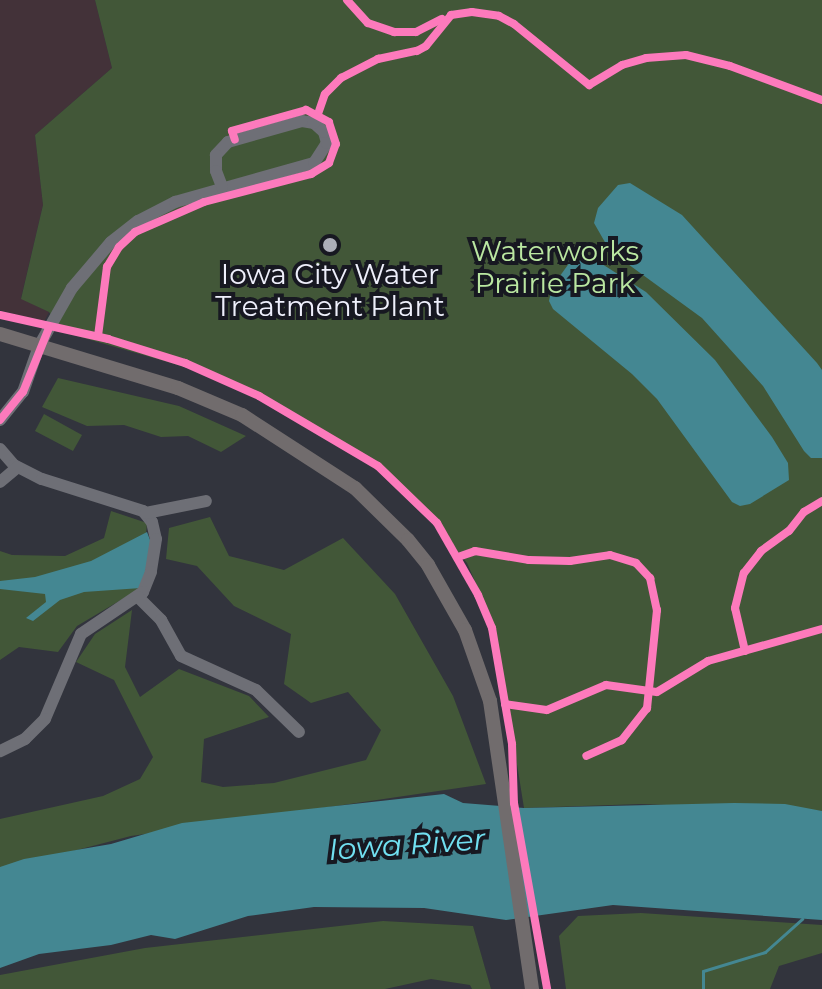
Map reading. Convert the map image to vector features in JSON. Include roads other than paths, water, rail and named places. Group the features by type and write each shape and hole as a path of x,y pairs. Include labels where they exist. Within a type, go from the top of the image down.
{"main road":[{"path":"0,335 207,399 271,432 375,506 428,565 465,630 490,701 532,989"}],"street":[{"path":"0,420 23,392 33,344 72,288 111,242 138,221 175,202 314,163 327,143 324,132 314,123 302,121 228,142 216,155 216,171 222,187"},
{"path":"0,449 18,467 63,488 146,513 206,501"},
{"path":"0,482 18,467"},
{"path":"0,751 25,739 45,719 81,634 138,597 148,581 155,551 155,530 146,513"},
{"path":"138,597 161,620 181,656 256,690 299,732"}],"water":[{"path":"630,183 682,215 822,370 822,458 811,458 804,451 763,386 702,318 610,251 594,223 598,208 618,185"},
{"path":"575,255 602,264 646,292 715,360 772,437 788,463 789,480 750,504 740,506 732,502 657,399 632,374 553,309 549,301 552,287"},
{"path":"147,532 152,545 141,588 84,592 60,600 33,621 26,618 46,602 45,594 0,589 0,581 35,577 91,561"},
{"name":"Iowa River","path":"444,794 463,803 524,808 734,803 785,804 822,811 822,920 613,905 506,920 424,908 314,907 248,916 175,939 151,935 111,945 39,954 0,968 0,867 24,859 111,844 182,823"}],"waterway":[{"path":"703,989 703,971 765,952 802,919"}],"place":[{"name":"Iowa City Water Treatment Plant","path":"330,245"}],"park label":[{"name":"Waterworks Prairie Park","path":"555,267"}]}
